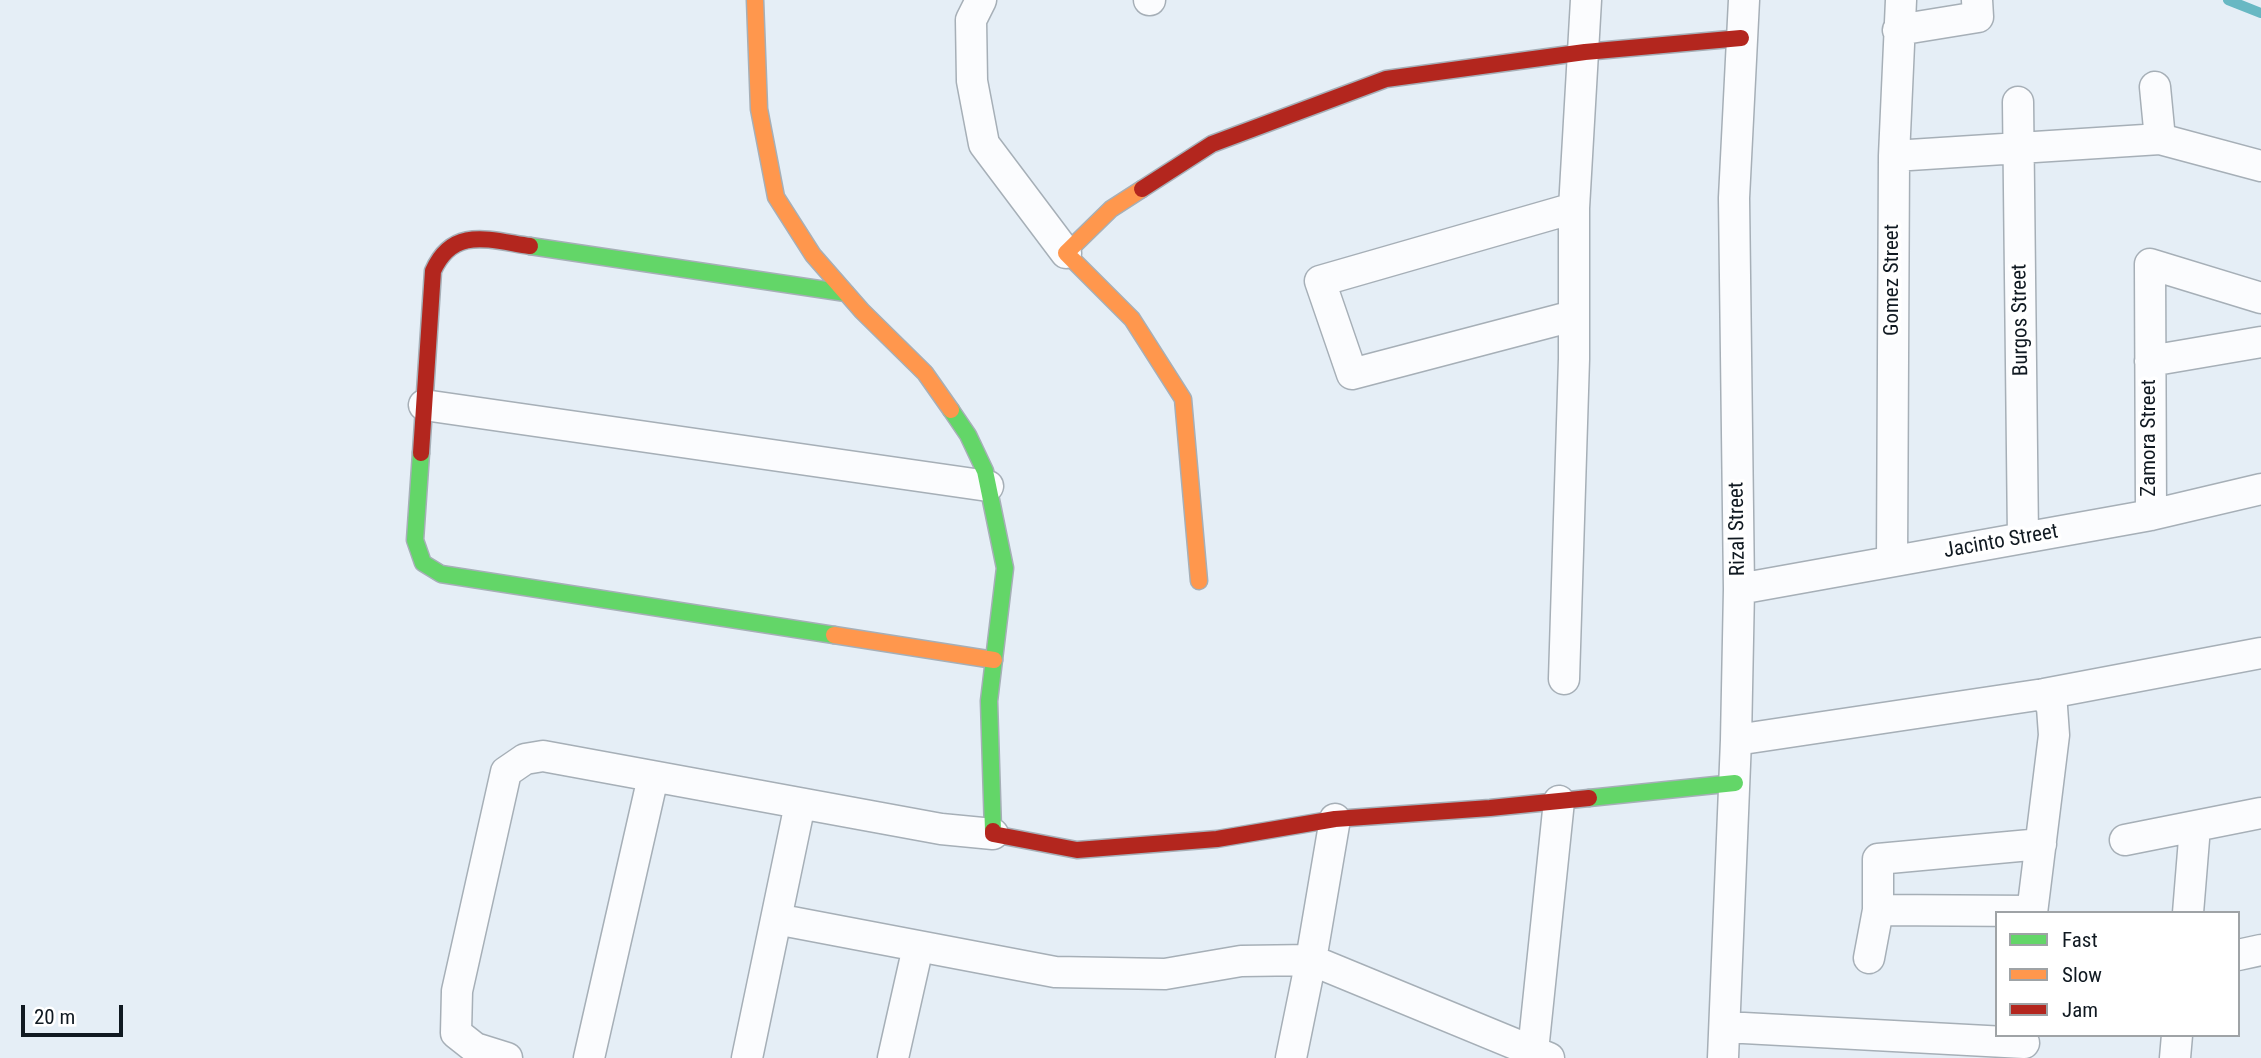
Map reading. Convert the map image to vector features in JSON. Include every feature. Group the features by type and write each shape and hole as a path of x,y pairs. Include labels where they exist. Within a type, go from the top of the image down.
{"street":[{"path":"755,0 759,109 776,197 813,255 846,293 925,373 968,435 985,471 1005,568 989,702 993,834"},
{"path":"981,0 971,20 972,81 984,144 1066,253 1132,319 1183,399 1199,581"},
{"path":"1564,679 1574,373 1574,208 1586,0"},
{"name":"Rizal Street","path":"1723,1058 1735,783 1739,589 1734,198 1744,0"},
{"name":"Gomez Street","path":"1892,561 1894,156 1901,0"},
{"path":"1898,30 1978,17 1977,0"},
{"path":"1066,253 1111,209 1212,144 1385,79 1585,52 1741,38"},
{"path":"2155,87 2160,139"},
{"name":"Burgos Street","path":"2018,102 2023,538"},
{"path":"1894,156 2160,139 2261,166"},
{"path":"1573,316 1352,374 1320,281 1574,208"},
{"path":"846,293 493,242 462,240 440,253 433,271 415,540 423,564 441,575 994,660"},
{"name":"Zamora Street","path":"2151,515 2150,264 2261,298"},
{"name":"Zamora Street","path":"2150,361 2261,342"},
{"path":"424,405 988,486"},
{"name":"Jacinto Street","path":"1739,589 2151,515 2261,489"},
{"path":"1736,740 2044,694 2261,653"},
{"path":"2032,911 2054,736 2052,707 2044,694"},
{"path":"507,1058 475,1048 456,1033 457,991 506,772 526,760 543,756 941,829 993,834 1077,850 1217,839 1335,819 1559,801 1735,783"},
{"path":"589,1058 653,778"},
{"path":"776,919 1055,972 1165,974 1241,961 1311,960 1541,1055 1559,801"},
{"path":"747,1058 800,804"},
{"path":"2125,840 2261,813"},
{"path":"1291,1058 1335,819"},
{"path":"2188,911 2195,827"},
{"path":"1869,958 1878,910 1878,859 2041,844"},
{"path":"1878,910 1995,912"},
{"path":"893,1058 918,947"},
{"path":"2240,955 2261,950"},
{"path":"1725,1027 2024,1046"},
{"path":"2175,1058 2177,1037"}],"waterway":[{"path":"2228,0 2261,13"}],"traffic: fast":[{"path":"530,246 846,293"},
{"path":"951,410 968,435 985,471 1005,568 989,701 993,831"},
{"path":"421,453 415,540 423,563 441,574 834,635"},
{"path":"1589,798 1735,783"}],"traffic: slow":[{"path":"755,0 759,109 776,197 813,255 862,311 925,373 951,410"},
{"path":"1142,189 1111,209 1066,253 1132,319 1183,399 1199,581"},
{"path":"834,635 994,660"}],"traffic: jam":[{"path":"1142,189 1212,144 1386,79 1585,52 1741,38"},
{"path":"421,453 433,271 441,257 451,247 462,242 487,239 530,246"},
{"path":"993,831 993,834 1077,850 1217,839 1335,819 1589,798"}]}
